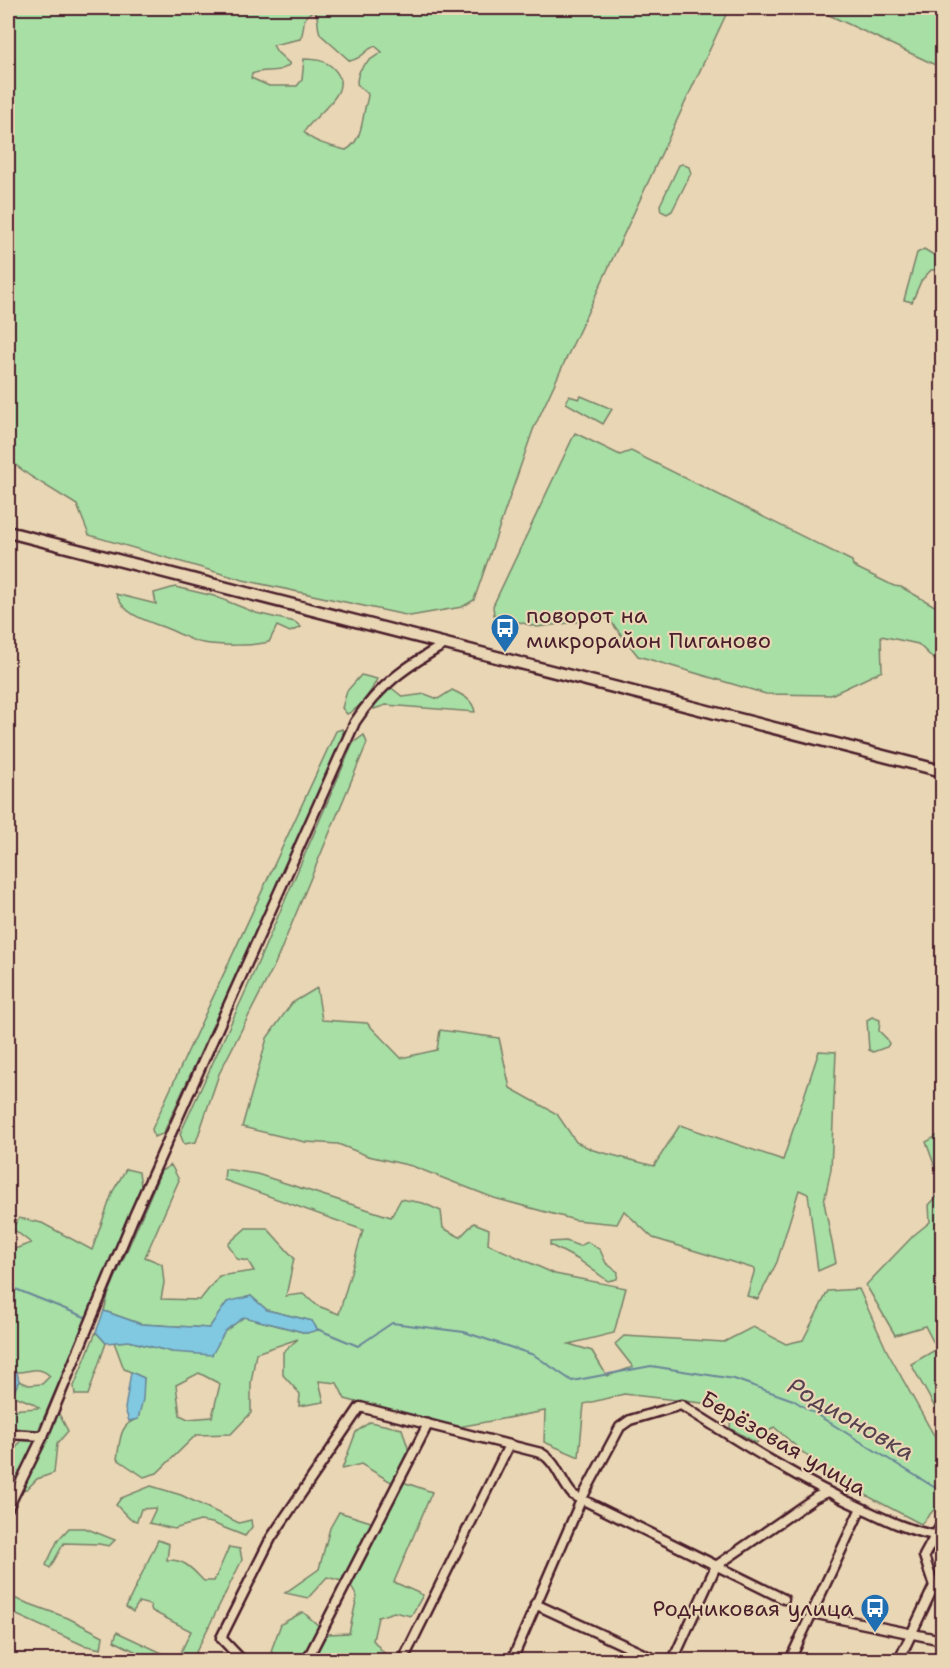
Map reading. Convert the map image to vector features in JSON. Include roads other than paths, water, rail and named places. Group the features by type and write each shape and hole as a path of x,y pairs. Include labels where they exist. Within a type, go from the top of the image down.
{"street":[{"path":"8,532 942,771"},
{"path":"8,1508 51,1418 134,1216 355,723 368,702 383,685 415,661 445,644"},
{"name":"Берёзовая улица","path":"512,1660 582,1498 620,1428 630,1420 681,1405 741,1443 827,1492 914,1532 935,1535"},
{"path":"242,1660 221,1638 271,1538 360,1407 541,1453 550,1458 567,1489 573,1495 783,1599"},
{"path":"307,1660 428,1424"},
{"path":"8,1434 43,1436"},
{"path":"403,1660 509,1445"},
{"path":"673,1660 716,1566 816,1497 827,1492"},
{"path":"790,1660 861,1508"},
{"path":"899,1660 934,1586 924,1556 942,1523"},
{"path":"535,1604 656,1660"},
{"path":"812,1613 942,1640"}],"water":[{"path":"251,1296 267,1310 312,1321 318,1330 307,1333 244,1317 225,1331 212,1355 172,1352 129,1341 106,1343 96,1332 104,1311 141,1324 209,1328 227,1302"},
{"path":"8,1371 17,1372 19,1381 8,1404"},
{"path":"131,1372 144,1378 143,1399 138,1419 129,1421 125,1409"}],"waterway":[{"name":"Родионовка","path":"8,1286 85,1317"},
{"name":"Родионовка","path":"317,1329 358,1346 392,1323 464,1332 534,1355 572,1381 651,1366 734,1379 793,1400 942,1492"}],"place":[{"name":"поворот на микрорайон Пиганово","path":"505,654"},
{"name":"Родниковая улица","path":"875,1634"}]}
